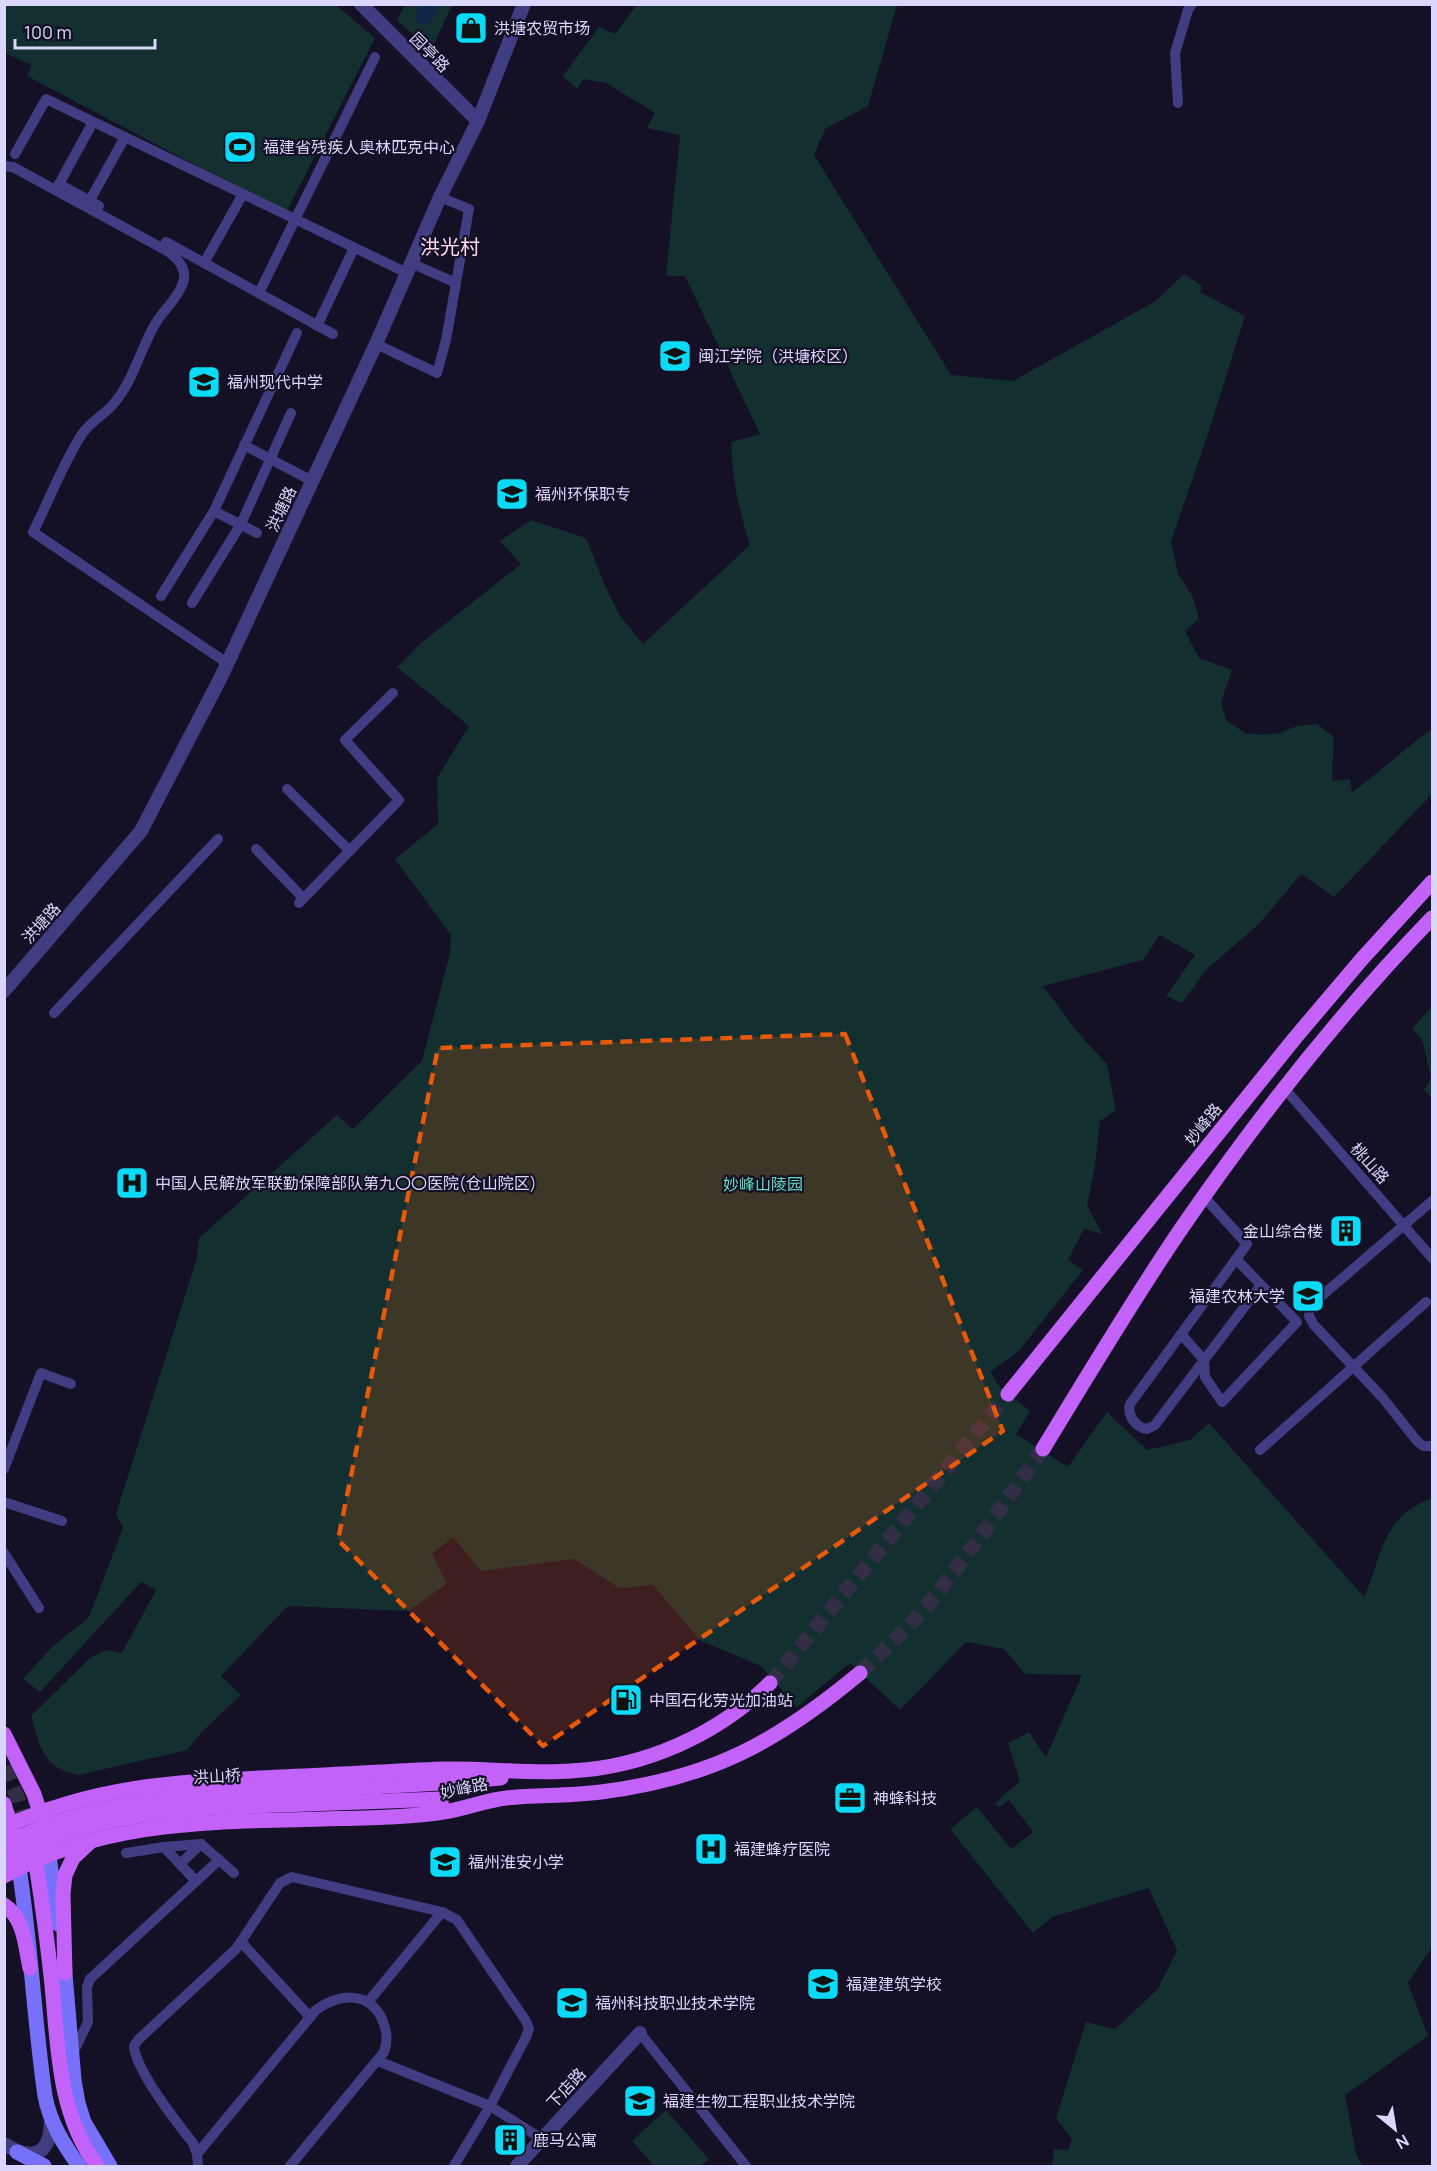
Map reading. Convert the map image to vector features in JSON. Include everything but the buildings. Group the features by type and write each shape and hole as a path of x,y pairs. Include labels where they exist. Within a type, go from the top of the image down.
{"main road":[{"name":"妙峰路","path":"1008,1394 1295,1038 1361,960 1432,882"},
{"path":"1043,1449 1124,1317 1242,1144 1340,1021 1432,918"},
{"name":"妙峰路","path":"4,1876 30,1870 49,1855 93,1840 140,1829 199,1823 436,1813 503,1798 619,1790 666,1781 709,1768 778,1734 805,1716 860,1672"},
{"name":"妙峰路","path":"8,1826 75,1800 151,1785 193,1781 459,1769 570,1772 634,1761 702,1733 730,1716 770,1683"},
{"path":"4,1734 34,1794 40,1813 49,1855 65,1973 74,2080 80,2111 97,2148 110,2166"},
{"name":"洪山桥","path":"4,1844 59,1820 100,1808 139,1801 209,1794 440,1783 570,1772"},
{"path":"4,1860 61,1834 117,1818 140,1815 226,1807 503,1798"},
{"path":"4,1804 8,1826 30,1870 41,1935 61,2102 73,2140 88,2166"},
{"path":"65,1973 63,1894 65,1875 74,1858 93,1840"},
{"path":"30,1870 28,1933 30,1968 42,2079 51,2118 79,2166"},
{"path":"30,1870 62,2082 71,2118 97,2166"},
{"path":"4,1905 15,1914 20,1922 30,1968"},
{"path":"11,2148 44,2166"}],"street":[{"name":"园亭路","path":"360,4 478,121"},
{"name":"洪塘路","path":"4,991 141,831 160,798 227,663 376,344 440,197 478,121 524,4"},
{"path":"1178,103 1175,53 1188,10 1192,4"},
{"path":"258,293 375,57"},
{"path":"15,154 46,99 354,248 456,283"},
{"path":"93,122 59,184 333,334"},
{"path":"90,200 125,137"},
{"path":"4,166 13,167 170,252 181,264 184,272 180,288 152,330 142,355 120,396 84,432 62,468 54,491 33,531 227,663"},
{"path":"204,263 243,194"},
{"path":"376,344 437,373 446,339 469,209 440,197"},
{"path":"317,326 354,248"},
{"path":"161,596 214,511 297,333"},
{"path":"192,603 241,525 291,413"},
{"path":"244,446 312,481"},
{"path":"214,511 257,533"},
{"path":"256,849 301,901 399,800 345,740 393,693"},
{"path":"287,789 350,851"},
{"path":"54,1013 218,838"},
{"name":"桃山路","path":"1285,1089 1432,1258"},
{"path":"1204,1197 1247,1244 1130,1404 1128,1409 1133,1420 1143,1429 1155,1425 1262,1285"},
{"path":"1432,1201 1310,1306 1309,1316 1314,1325 1387,1403 1419,1444 1425,1447 1432,1446"},
{"path":"1181,1334 1204,1360 1205,1377 1222,1402 1297,1322 1236,1259"},
{"path":"1260,1450 1426,1302"},
{"path":"4,1469 41,1373 71,1384"},
{"path":"4,1502 62,1521"},
{"path":"4,1553 39,1608"},
{"path":"180,1864 201,1844"},
{"path":"126,1853 201,1844 234,1873"},
{"path":"164,1847 196,1881"},
{"path":"73,2053 88,2022 87,1987 90,1979 219,1860"},
{"path":"198,2166 193,2143 146,2076 134,2046 242,1943 280,1883 288,1877 442,1912 457,1920 526,2021 529,2029 490,2106 454,2166"},
{"path":"368,2002 442,1912"},
{"path":"242,1943 310,2016"},
{"path":"197,2154 310,2016 325,2004 341,1998 350,1996 368,2002 381,2016 387,2036 386,2045 378,2061 290,2166"},
{"path":"640,2033 747,2166"},
{"name":"下店路","path":"518,2166 640,2033"},
{"path":"378,2061 490,2106 542,2139"},
{"path":"11,2148 36,2153 45,2148 50,2137 51,2118"}],"highlighted area":[{"path":"845,1034 1003,1431 543,1746 338,1540 438,1048"}],"green space":[{"name":"福建省残疾人奥林匹克中心","path":"4,5 336,5 375,38 286,213 27,76 32,65 5,53"},
{"path":"405,5 452,5 431,51 397,20"},
{"name":"妙峰山陵园","path":"637,5 897,5 868,106 825,129 814,155 951,375 1013,381 1154,302 1184,274 1202,286 1200,292 1245,316 1171,541 1178,574 1193,597 1199,619 1185,631 1199,658 1232,670 1221,702 1226,720 1245,733 1264,735 1280,733 1297,726 1317,724 1334,737 1332,781 1350,779 1352,792 1432,729 1432,794 1334,897 1301,874 1259,924 1207,969 1182,1003 1166,996 1195,955 1160,935 1143,960 1043,986 1079,1034 1107,1064 1116,1110 1100,1121 1095,1166 1087,1205 1102,1234 1084,1229 1068,1260 1083,1270 1018,1352 990,1372 999,1386 1030,1411 1016,1434 1068,1467 1107,1412 1147,1450 1190,1440 1209,1423 1364,1597 1386,1538 1393,1527 1415,1506 1432,1498 1432,1947 1408,1983 1428,2036 1345,2095 1356,2154 1363,2166 1052,2166 1054,2149 1068,2150 1072,2139 1056,2118 1086,2022 1115,2029 1157,1990 1177,1951 1149,1888 1052,1917 1033,1933 950,1829 977,1807 1011,1849 1033,1832 1009,1800 999,1807 995,1803 1020,1781 1008,1743 1029,1732 1046,1757 1082,1675 1025,1674 1004,1649 966,1642 900,1710 850,1663 797,1707 761,1666 701,1641 653,1585 619,1588 574,1559 481,1571 453,1537 432,1554 447,1584 408,1611 288,1606 221,1676 241,1695 202,1732 187,1750 79,1775 58,1768 50,1762 37,1737 31,1716 90,1658 106,1650 122,1653 156,1590 141,1582 40,1692 23,1679 51,1648 89,1617 123,1528 116,1514 197,1258 199,1238 337,1115 353,1129 422,1061 450,953 451,935 395,859 438,824 437,778 469,726 397,667 421,643 521,564 500,541 531,520 586,538 620,616 643,644 750,545 737,494 731,442 760,434 685,276 666,276 680,135 647,128 655,113 606,83 584,79 577,89 563,76 599,27 615,34"},
{"path":"1432,1006 1432,1098 1424,1090 1431,1078 1422,1039 1412,1029"},
{"path":"666,2110 709,2159 700,2166 654,2166 632,2141"}],"waterway":[{"path":"424,17 430,4"}],"tunnel":[{"path":"770,1683 1008,1394"},
{"path":"860,1673 928,1604 1043,1449"},
{"path":"4,1767 18,1799 26,1830"}],"place":[{"name":"洪塘农贸市场","path":"471,28"},
{"name":"福建省残疾人奥林匹克中心","path":"240,147"},
{"name":"闽江学院（洪塘校区）","path":"675,356"},
{"name":"福州现代中学","path":"204,382"},
{"name":"福州环保职专","path":"512,494"},
{"name":"中国人民解放军联勤保障部队第九〇〇医院(仓山院区)","path":"132,1183"},
{"name":"金山综合楼","path":"1346,1231"},
{"name":"福建农林大学","path":"1308,1296"},
{"name":"中国石化劳光加油站","path":"626,1700"},
{"name":"神蜂科技","path":"850,1798"},
{"name":"福建蜂疗医院","path":"711,1849"},
{"name":"福州淮安小学","path":"445,1862"},
{"name":"福建建筑学校","path":"823,1984"},
{"name":"福州科技职业技术学院","path":"572,2003"},
{"name":"福建生物工程职业技术学院","path":"640,2101"},
{"name":"鹿马公寓","path":"510,2140"}],"district":[{"name":"洪光村","path":"450,246"}]}
